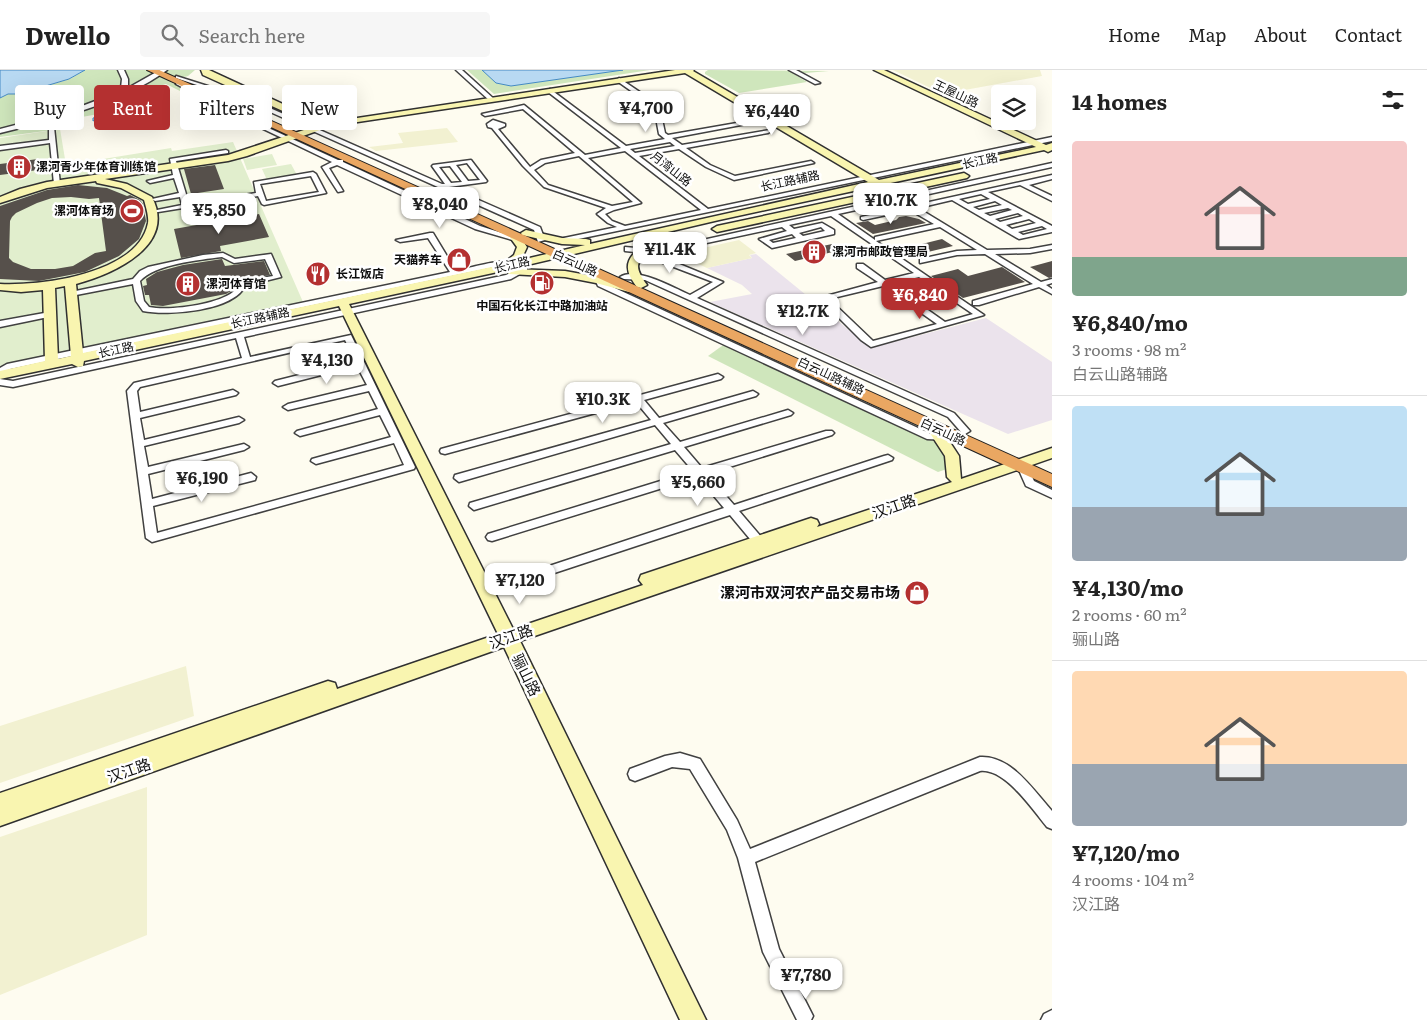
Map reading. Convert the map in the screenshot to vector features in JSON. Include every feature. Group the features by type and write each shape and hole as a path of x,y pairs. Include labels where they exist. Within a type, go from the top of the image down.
{"highway":[{"name":"白云山路","path":"164,73 198,85"},
{"name":"白云山路","path":"164,73 440,188 528,238"},
{"name":"白云山路","path":"272,116 302,132 342,160 562,252 582,258 948,433 1018,462 1052,481"},
{"name":"白云山路","path":"562,252 597,276 633,282 948,433"},
{"name":"白云山路","path":"1018,462 1052,471"}],"street":[{"path":"121,70 126,79 125,85"},
{"path":"205,70 206,74 230,85"},
{"path":"459,70 490,98"},
{"path":"57,183 244,154 302,132 490,98 672,70"},
{"path":"685,70 872,179"},
{"path":"272,108 302,132 490,98 691,70 872,179"},
{"path":"792,70 817,83"},
{"name":"王屋山路","path":"878,70 1048,147"},
{"name":"王屋山路","path":"886,70 1048,147"},
{"path":"139,85 164,73"},
{"path":"619,80 657,106 662,134 708,166 734,178 811,163"},
{"name":"月湾山路","path":"550,91 707,211"},
{"path":"474,102 530,170 546,186 612,208"},
{"path":"0,131 77,110 94,103"},
{"path":"485,114 524,107 638,203 612,208 600,214 634,236"},
{"path":"530,170 543,161 626,149 669,138 754,122"},
{"path":"51,130 57,183"},
{"path":"635,155 768,131"},
{"path":"0,148 53,141"},
{"name":"长江路","path":"0,373 52,361 346,308 513,268 562,252 872,179 1048,147"},
{"name":"长江路","path":"582,258 940,181 1048,147"},
{"path":"182,192 172,160 226,152"},
{"path":"340,191 325,167 342,160"},
{"path":"468,161 484,181 440,188 435,166 452,164 468,161"},
{"path":"452,164 467,184"},
{"path":"628,249 657,252 1052,165"},
{"path":"0,200 22,191 57,183 174,166"},
{"path":"70,289 122,262 136,252 148,234 154,220 154,212 152,192 143,171"},
{"path":"313,174 323,193 264,203 260,194 256,183 313,174"},
{"path":"863,218 1052,177"},
{"name":"长江路辅路","path":"562,252 624,228 872,179"},
{"path":"81,180 152,192 260,194"},
{"path":"940,181 966,195"},
{"path":"1023,184 1052,199"},
{"path":"152,192 232,194"},
{"path":"168,204 182,192"},
{"path":"154,212 182,192"},
{"path":"983,192 1052,230"},
{"path":"953,198 1022,237 1052,230"},
{"path":"967,206 997,199"},
{"path":"978,212 1009,206"},
{"path":"911,208 1052,292"},
{"path":"989,218 1019,211"},
{"path":"831,214 947,292 980,315 871,344 856,332 823,298 920,274"},
{"path":"1000,224 1030,217"},
{"path":"783,224 802,239"},
{"path":"1011,231 1042,224"},
{"path":"878,239 940,225"},
{"path":"822,226 831,232 802,239 772,246 763,239 822,226"},
{"path":"400,240 430,234 454,273"},
{"path":"528,238 513,268 597,276"},
{"path":"633,282 632,262 653,243"},
{"path":"1022,252 1052,246"},
{"path":"642,251 719,282 691,298"},
{"path":"923,261 957,253 984,251 1052,253"},
{"path":"0,286 22,289 49,287 70,289 136,281 143,273 151,269 203,257 223,255 234,261 268,256 276,277 242,284 239,291 232,296 197,316 165,310 146,309 140,301 136,281"},
{"path":"860,266 944,325"},
{"name":"长江路","path":"0,381 77,358 513,268"},
{"name":"长江路辅路","path":"77,358 197,316 454,273 513,268"},
{"name":"白云山路辅路","path":"597,276 601,284 930,437 948,433 952,415 646,278 633,282"},
{"path":"976,303 1052,281"},
{"path":"49,287 52,361"},
{"path":"70,289 77,358"},
{"path":"911,302 947,292"},
{"name":"长江路辅路","path":"0,381 13,384 239,335 346,308"},
{"name":"骊山路","path":"346,308 693,1020"},
{"path":"0,324 50,314"},
{"path":"239,335 247,360"},
{"path":"348,337 360,363 410,467 152,538 134,416 132,391 137,386 348,337"},
{"path":"278,383 360,363"},
{"path":"445,451 718,377"},
{"path":"288,408 372,387"},
{"path":"134,416 233,393"},
{"path":"459,478 753,394"},
{"path":"638,399 763,547"},
{"path":"300,433 383,411"},
{"path":"474,506 788,413"},
{"path":"139,444 239,420"},
{"path":"492,537 829,433"},
{"path":"948,433 954,476"},
{"path":"316,461 397,439"},
{"name":"汉江路","path":"0,803 1018,462 1052,442"},
{"path":"143,472 244,447"},
{"name":"汉江路","path":"763,547 954,476 1052,454"},
{"path":"517,581 888,458"},
{"path":"1018,462 1030,483 1052,494"},
{"path":"148,504 250,478"},
{"name":"汉江路","path":"0,816 506,633"},
{"path":"634,774 665,762 687,759 695,764 732,826 746,858 771,952 803,1019"},
{"path":"746,858 980,764 991,763 1013,777 1052,822"}],"shaded area":[{"path":"756,254 871,348 986,318 1052,362 1052,420 1008,434 710,302 752,294 742,285 707,268 752,258 750,255"}],"green space":[{"path":"85,70 195,70 188,76 169,81 180,87 180,91 166,84 94,85 94,115 84,117 84,85 50,85 70,79"},
{"path":"467,70 650,70 494,94"},
{"path":"708,70 829,71 794,74 807,82 739,93 705,74"},
{"path":"893,70 1040,70 1042,76 991,85 943,94"},
{"path":"8,94 15,94 15,130 52,130 0,137 0,98"},
{"path":"447,128 458,142 376,151 369,147 403,143 398,133"},
{"name":"漯河体育场","path":"60,130 66,165 171,148 172,151 233,142 303,302 0,366 0,138"},
{"path":"272,154 277,165 247,170 243,159"},
{"path":"291,164 297,175 267,180 262,169"},
{"path":"739,240 756,253 749,255 752,258 707,268 677,254"},
{"path":"726,343 935,442 946,453 947,469 938,472 708,356"},
{"path":"186,666 194,716 0,783 0,726"},
{"path":"147,787 147,935 0,995 0,837"}],"water":[{"path":"0,70 85,70 69,79 49,85 15,85 15,94 8,94 0,98"},
{"path":"482,70 623,70 511,86 496,83"}],"building":[{"name":"漯河青少年体育训练馆","path":"38,159 38,170 0,175 0,164"},
{"path":"215,165 224,189 191,194 184,169"},
{"name":"漯河体育场","path":"78,185 107,188 140,200 143,204 146,221 139,239 119,256 85,272 39,281 0,279 0,206 47,190","holes":["71,197 99,198 106,251 95,253 73,266 55,269 31,269 13,262 9,258 10,221 16,213 52,198"]},
{"path":"259,214 269,237 220,246 221,251 181,258 174,229"},
{"path":"906,216 926,223 873,234 856,223 868,221 875,225"},
{"path":"942,239 953,246 907,257 894,251"},
{"name":"漯河市邮政管理局","path":"832,244 841,250 795,261 786,254"},
{"name":"漯河体育馆","path":"222,259 225,266 264,261 270,275 229,283 231,291 226,294 163,306 151,305 149,295 145,295 143,286 147,285 146,279 157,272 183,265"},
{"path":"1052,261 1052,277 1049,278 1030,267"},
{"path":"1002,267 1025,282 963,298 931,276 958,269 968,276"}],"place":[{"name":"漯河青少年体育训练馆","path":"19,167"},
{"name":"漯河体育场","path":"132,211"},
{"name":"漯河市邮政管理局","path":"814,252"},
{"name":"天猫养车","path":"459,260"},
{"name":"长江饭店","path":"318,274"},
{"name":"中国石化长江中路加油站","path":"542,283"},
{"name":"漯河体育馆","path":"188,284"},
{"name":"漯河市双河农产品交易市场","path":"917,593"}]}
